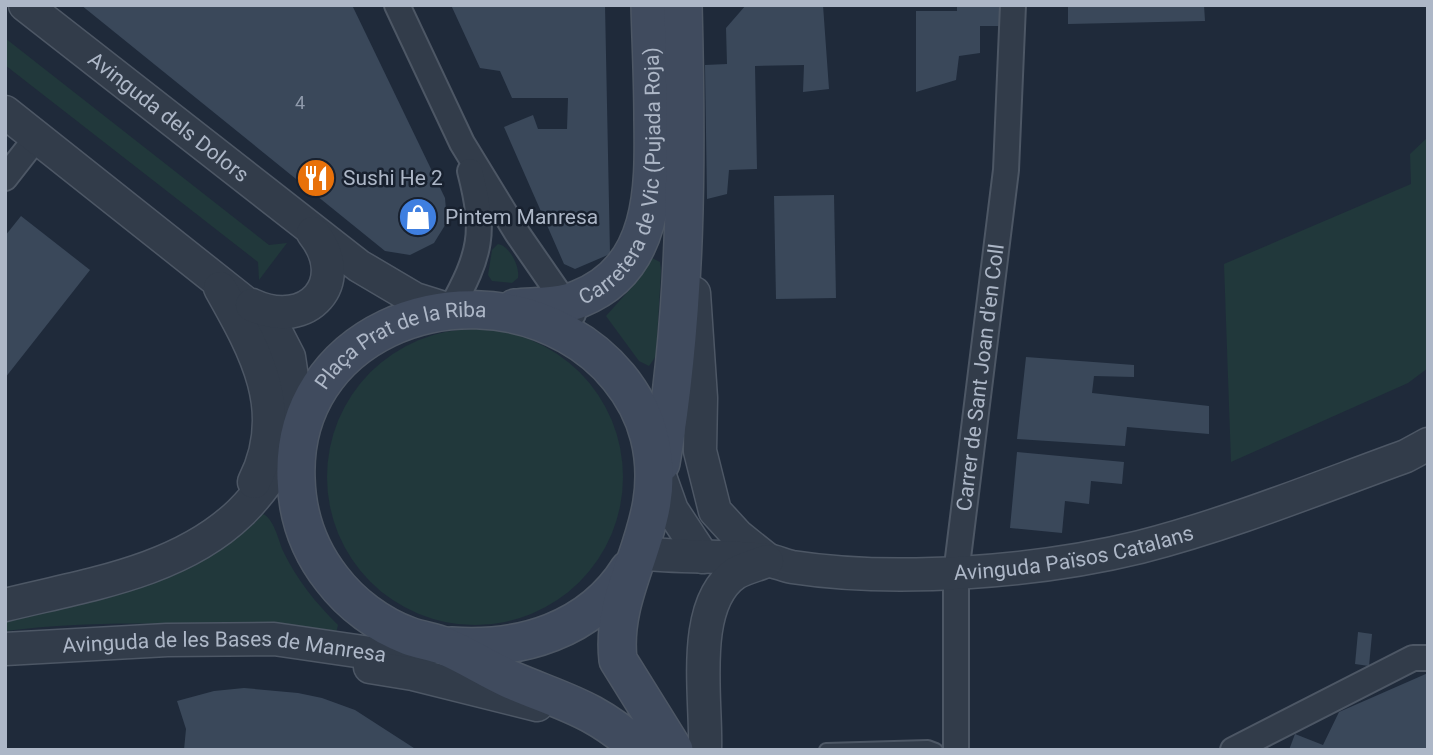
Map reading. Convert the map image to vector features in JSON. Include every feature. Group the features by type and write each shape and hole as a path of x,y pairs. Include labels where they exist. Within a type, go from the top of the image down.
{"main road":[{"name":"Carretera de Vic (Pujada Roja)","path":"497,309 566,304 611,281 633,251 650,211 654,187 650,5"},
{"name":"Carretera de Vic (Pujada Roja)","path":"656,478 670,412 685,225 683,5"},
{"name":"Plaça Prat de la Riba","path":"641,750 592,712 510,679 443,646 408,636 377,621 332,579 315,553 302,524 295,472 300,431 315,396 337,365 354,349 396,323 450,310 497,309 527,315 554,327 582,342 607,364 638,406 656,478 649,530 639,553 623,607 616,643 618,660 674,750"},
{"name":"Plaça Prat de la Riba","path":"443,646 484,649 516,645 547,636 579,619 606,598 639,553"}],"street":[{"name":"Avinguda dels Dolors","path":"25,5 310,229 382,282 415,299 450,310"},
{"path":"397,5 462,143 517,233 607,364"},
{"name":"Carrer de Sant Joan d'en Coll","path":"956,750 956,574 1006,170 1013,5"},
{"name":"Avinguda dels Dolors","path":"5,112 272,324 284,341 293,374 300,431"},
{"path":"5,177 37,137"},
{"path":"450,310 474,262 480,235 481,212 462,143"},
{"path":"685,225 693,274 702,398 700,451 706,480 715,511 738,536 768,561 736,573 722,587 708,611 705,750"},
{"name":"Avinguda dels Dolors","path":"251,305 274,314 296,313 317,299 327,278 328,263 320,242 310,229"},
{"path":"209,273 252,345 261,367 268,402 267,440 258,474 237,509 216,534"},
{"path":"5,604 156,564 200,545 216,534 259,492 300,431"},
{"name":"Avinguda Països Catalans","path":"639,553 768,561 791,567 956,574 1138,547 1217,524 1406,456 1428,444"},
{"path":"656,478 672,510 703,557"},
{"name":"Avinguda de les Bases de Manresa","path":"5,649 274,639 384,655 443,646"},
{"path":"217,641 271,654 413,674 520,699 585,725 620,750"},
{"path":"1233,750 1413,658 1428,658"}],"lane":[{"path":"826,750 928,747 936,750"}],"green space":[{"path":"5,38 269,245 287,243 259,280 258,262 5,65"},
{"path":"1428,137 1428,368 1408,383 1231,462 1224,264 1411,184 1410,154"},
{"path":"498,244 510,253 516,263 518,278 512,283 492,281 488,275 492,250"},
{"path":"650,257 660,262 661,271 656,356 649,366 639,361 606,316 632,287"},
{"path":"460,329 490,329 518,335 545,346 569,362 590,383 606,407 617,434 623,477 617,520 606,547 590,571 569,592 545,608 518,619 490,625 460,625 432,619 405,608 381,592 360,571 344,547 333,520 327,492 327,462 333,434 344,407 360,383 381,362 405,346 432,335"},
{"path":"263,514 273,525 288,562 300,581 338,625 336,634 212,625 129,623 5,631 5,620 107,594 178,570 239,536"}],"building":[{"path":"81,5 352,5 445,198 447,222 434,243 410,255 385,251"},
{"path":"451,5 605,5 610,254 575,269 564,264 504,127 533,115 538,129 567,129 568,98 512,98 500,71 480,68"},
{"path":"746,5 823,5 829,89 803,92 804,65 755,66 757,169 729,170 727,194 707,199 705,65 727,64 726,28"},
{"path":"957,5 1003,5 1003,26 980,26 980,53 959,56 956,80 916,92 916,11 957,11"},
{"path":"1068,5 1204,5 1205,21 1068,24"},
{"path":"834,195 836,298 776,299 774,196"},
{"path":"21,216 90,270 5,378 5,236"},
{"path":"1026,357 1134,365 1134,377 1094,376 1092,393 1209,406 1209,434 1127,427 1125,446 1017,439"},
{"path":"1017,452 1124,462 1122,484 1091,481 1089,504 1065,501 1062,533 1010,528"},
{"path":"1358,632 1372,634 1369,666 1355,664"},
{"path":"1428,673 1428,750 1289,750 1295,734 1323,745 1339,712"},
{"path":"244,688 322,698 355,710 417,750 184,750 186,729 177,701 214,691"}],"place":[{"name":"Sushi He 2","path":"316,178"},
{"name":"Pintem Manresa","path":"418,217"}]}
